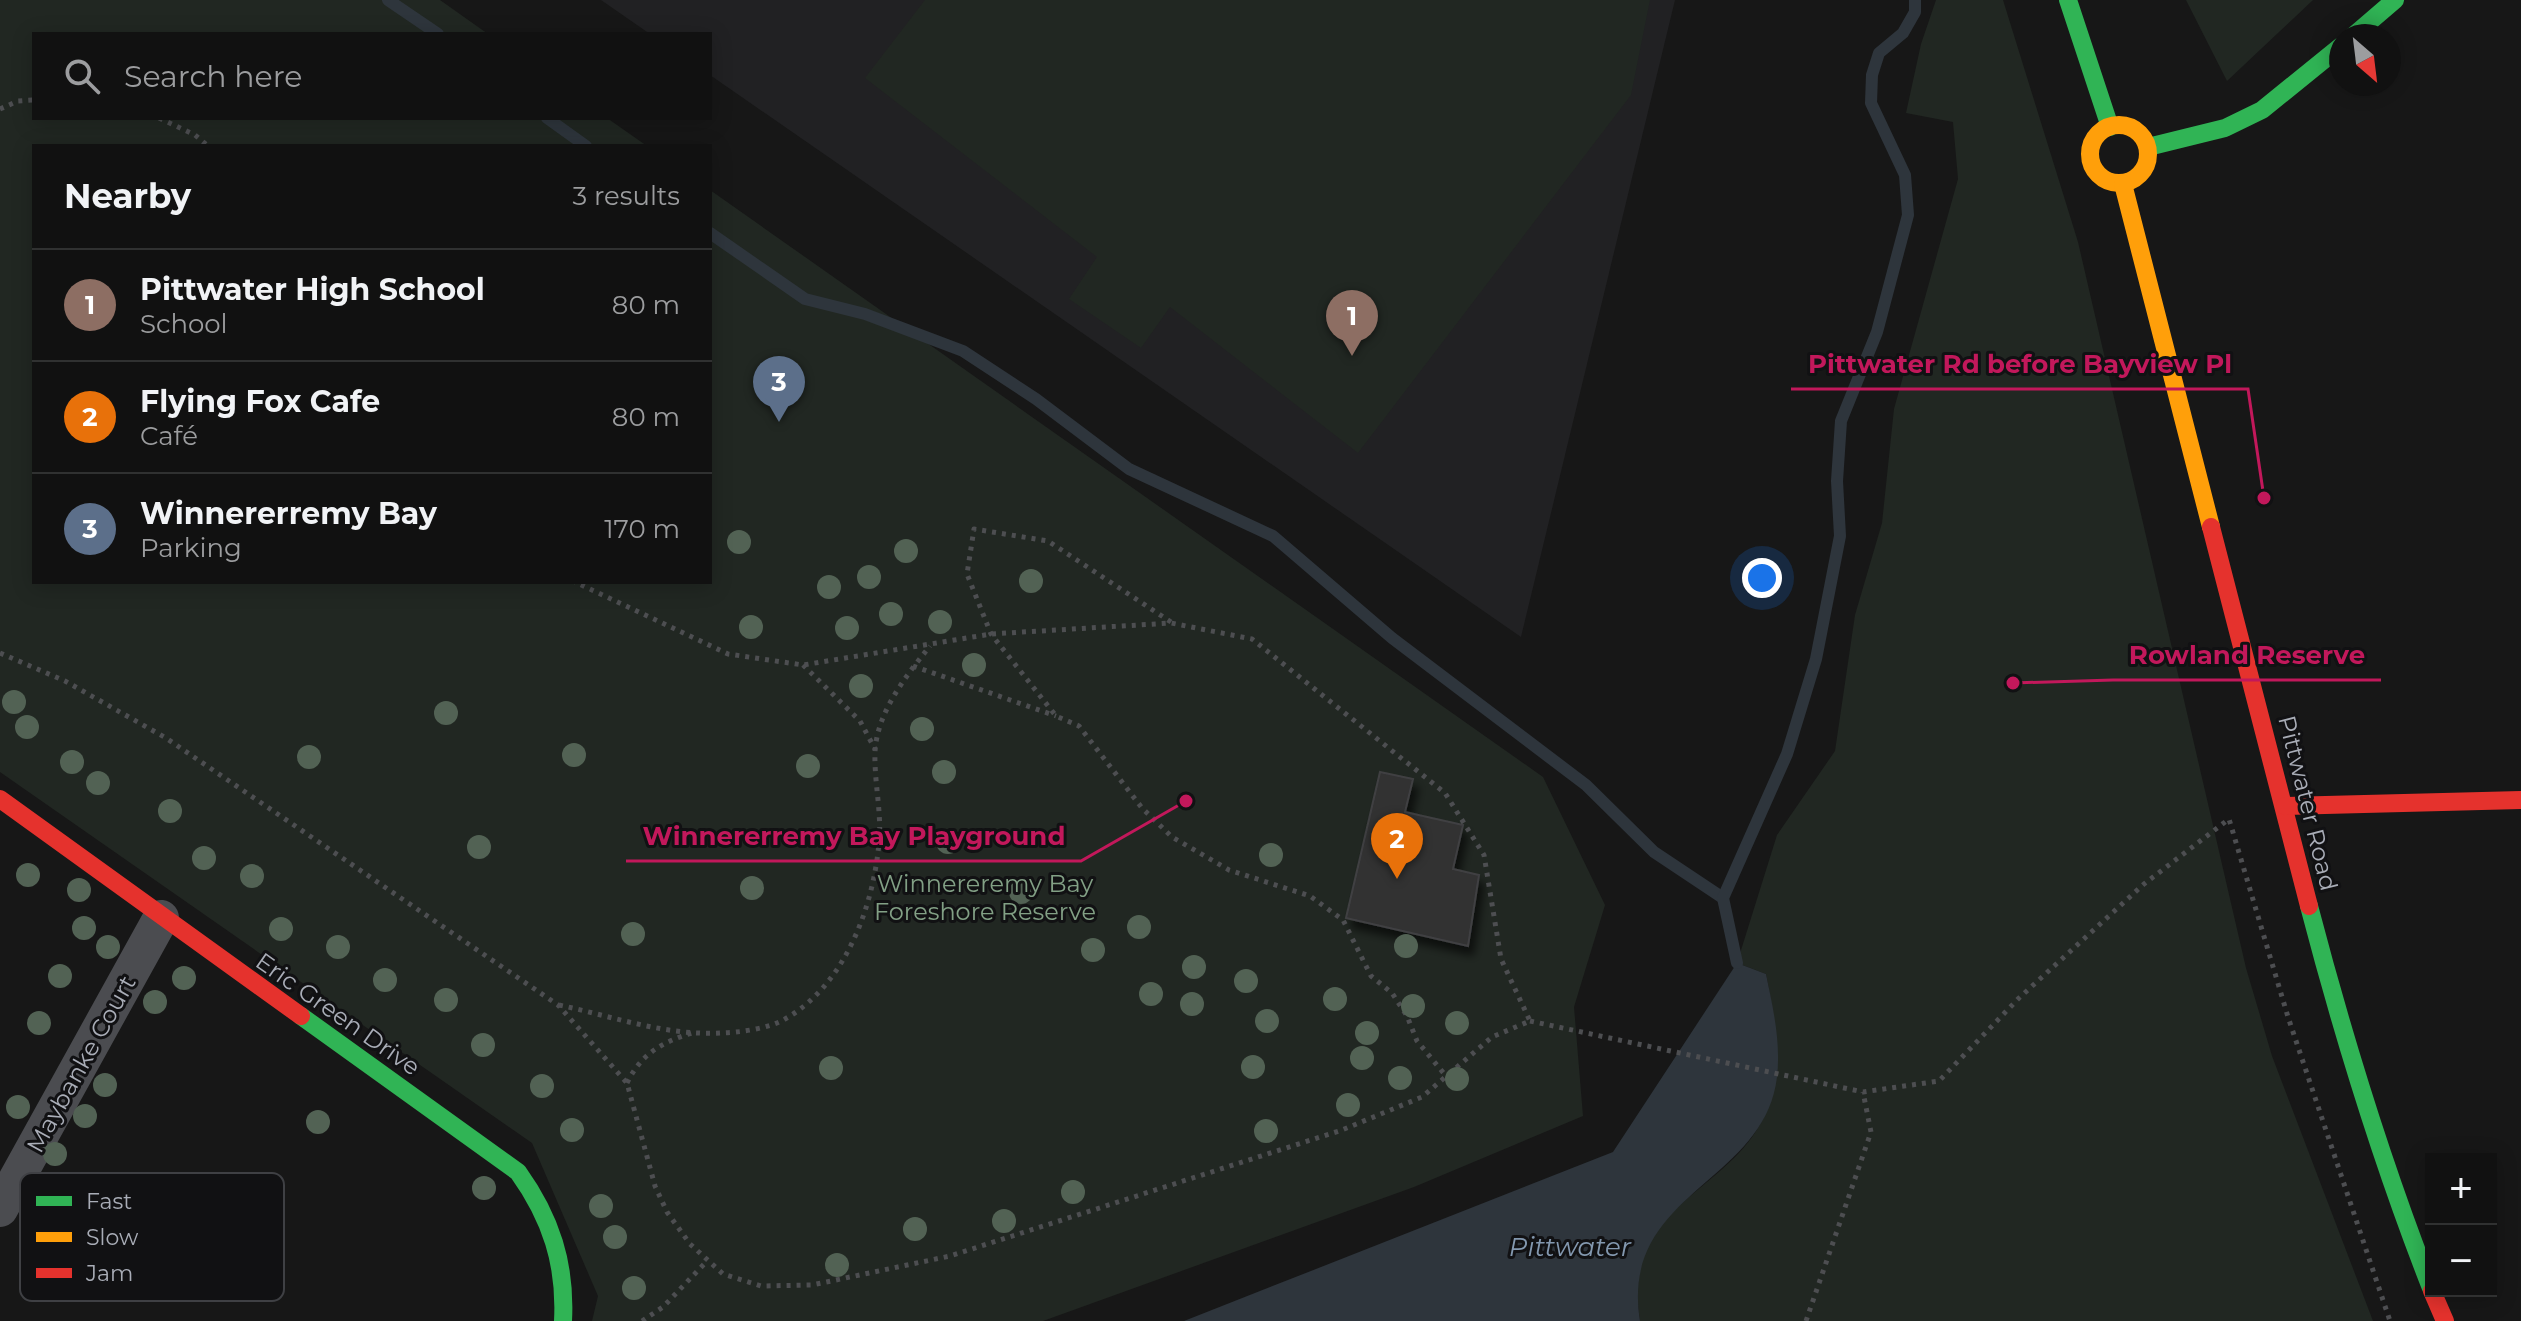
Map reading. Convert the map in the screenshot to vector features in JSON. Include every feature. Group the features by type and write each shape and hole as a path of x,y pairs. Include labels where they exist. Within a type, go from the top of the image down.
{"main road":[{"path":"2068,0 2110,127"},
{"path":"2367,24 2395,0"},
{"path":"2148,147 2225,128 2262,110 2329,56"},
{"path":"2119,125 2137,131 2148,147 2146,166 2140,174 2123,184 2097,174 2089,156 2094,138 2110,127 2119,125"},
{"name":"Pittwater Road","path":"2123,184 2343,1036 2403,1217 2425,1272"},
{"name":"Eric Green Drive","path":"0,799 161,918 518,1172 537,1196 559,1243 566,1292 563,1321"},
{"path":"2285,806 2521,800"},
{"name":"Pittwater Road","path":"2435,1297 2445,1321"}],"street":[{"name":"Maybanke Court","path":"0,1209 161,918"}],"path":[{"path":"0,109 18,101 32,100"},
{"path":"163,120 195,135 206,144"},
{"path":"1056,716 991,634 967,574 974,529 1048,541 1171,623"},
{"path":"579,584 728,654 803,665 991,634 1171,623 1252,639 1445,793 1484,855 1501,959 1530,1021"},
{"path":"558,1005 661,1028 721,1033 784,1021 821,990 846,956 867,904 879,843 875,750 884,715 913,666 930,646"},
{"path":"0,653 65,681 166,738 558,1005 627,1083 655,1186 667,1212 690,1244 723,1274 761,1286 812,1285 950,1256 1342,1130 1422,1097 1492,1037 1530,1021 1863,1092 1939,1081 2019,998 2122,904 2229,819"},
{"path":"803,665 860,721 875,750"},
{"path":"913,666 1079,726 1142,808 1172,837 1229,870 1310,896 1343,920 1371,976 1392,993 1407,1016 1417,1041 1446,1076"},
{"path":"627,1083 635,1066 664,1042 697,1032"},
{"path":"1806,1321 1871,1132 1863,1092"},
{"path":"642,1321 663,1307 707,1261"}],"shaded area":[{"path":"601,0 1675,0 1521,637 712,76 712,32 647,32"}],"green space":[{"name":"Winnereremy Bay Foreshore Reserve","path":"0,0 440,0 485,32 32,32 32,120 610,120 644,144 32,144 32,584 712,584 712,191 1543,777 1605,905 1574,1007 1583,1116 1414,1187 1043,1321 592,1321 598,1296 532,1143 0,772"},
{"path":"925,0 1650,0 1631,95 1358,453 1170,307 1141,348 1069,299 1097,257 865,78"},
{"path":"1936,0 2003,0 2078,242 2246,968 2272,1056 2373,1321 1640,1321 1638,1280 1647,1248 1663,1223 1732,1160 1752,1136 1768,1107 1772,1092 1776,1058 1766,974 1737,963 1777,835 1835,751 1855,615 1882,523 1894,409 1958,179 1953,122 1906,113 1921,44"},
{"path":"2186,0 2313,0 2227,81"}],"water":[{"name":"Pittwater","path":"1737,963 1766,974 1777,1038 1777,1077 1767,1113 1747,1143 1671,1216 1651,1244 1639,1278 1640,1321 1184,1321 1613,1152"}],"building":[{"path":"1380,772 1413,779 1405,812 1463,825 1453,869 1479,875 1468,946 1346,918"}],"waterway":[{"path":"388,0 435,32"},
{"path":"1737,963 1723,898 1787,754 1816,659 1840,536 1837,481 1841,421 1877,332 1908,215 1905,175 1871,103 1872,75 1879,53 1903,33 1915,12 1915,0"},
{"path":"550,120 583,144"},
{"path":"712,234 805,299 865,314 963,351 1036,399 1129,469 1273,536 1392,638 1586,785 1654,852 1723,898"}],"traffic: fast":[{"path":"2068,0 2110,127"},
{"path":"2367,24 2395,0"},
{"path":"2148,147 2225,128 2262,110 2329,56"},
{"path":"2309,906 2364,1099 2425,1272"},
{"path":"301,1016 518,1172 530,1189 554,1242 562,1280 563,1321"}],"traffic: slow":[{"path":"2119,125 2140,133 2148,154 2140,175 2119,183 2098,175 2090,154 2098,133 2119,125"},
{"path":"2123,184 2211,527"}],"traffic: jam":[{"path":"2211,527 2309,906"},
{"path":"0,799 301,1016"},
{"path":"2285,806 2521,800"},
{"path":"2435,1297 2445,1321"}],"place":[{"name":"Pittwater High School","path":"1352,356"},
{"name":"Winnererremy Bay","path":"779,422"},
{"name":"Pittwater Rd before Bayview Pl","path":"2264,498"},
{"name":"Rowland Reserve","path":"2013,683"},
{"name":"Winnererremy Bay Playground","path":"1186,801"},
{"name":"Flying Fox Cafe","path":"1397,879"}]}
